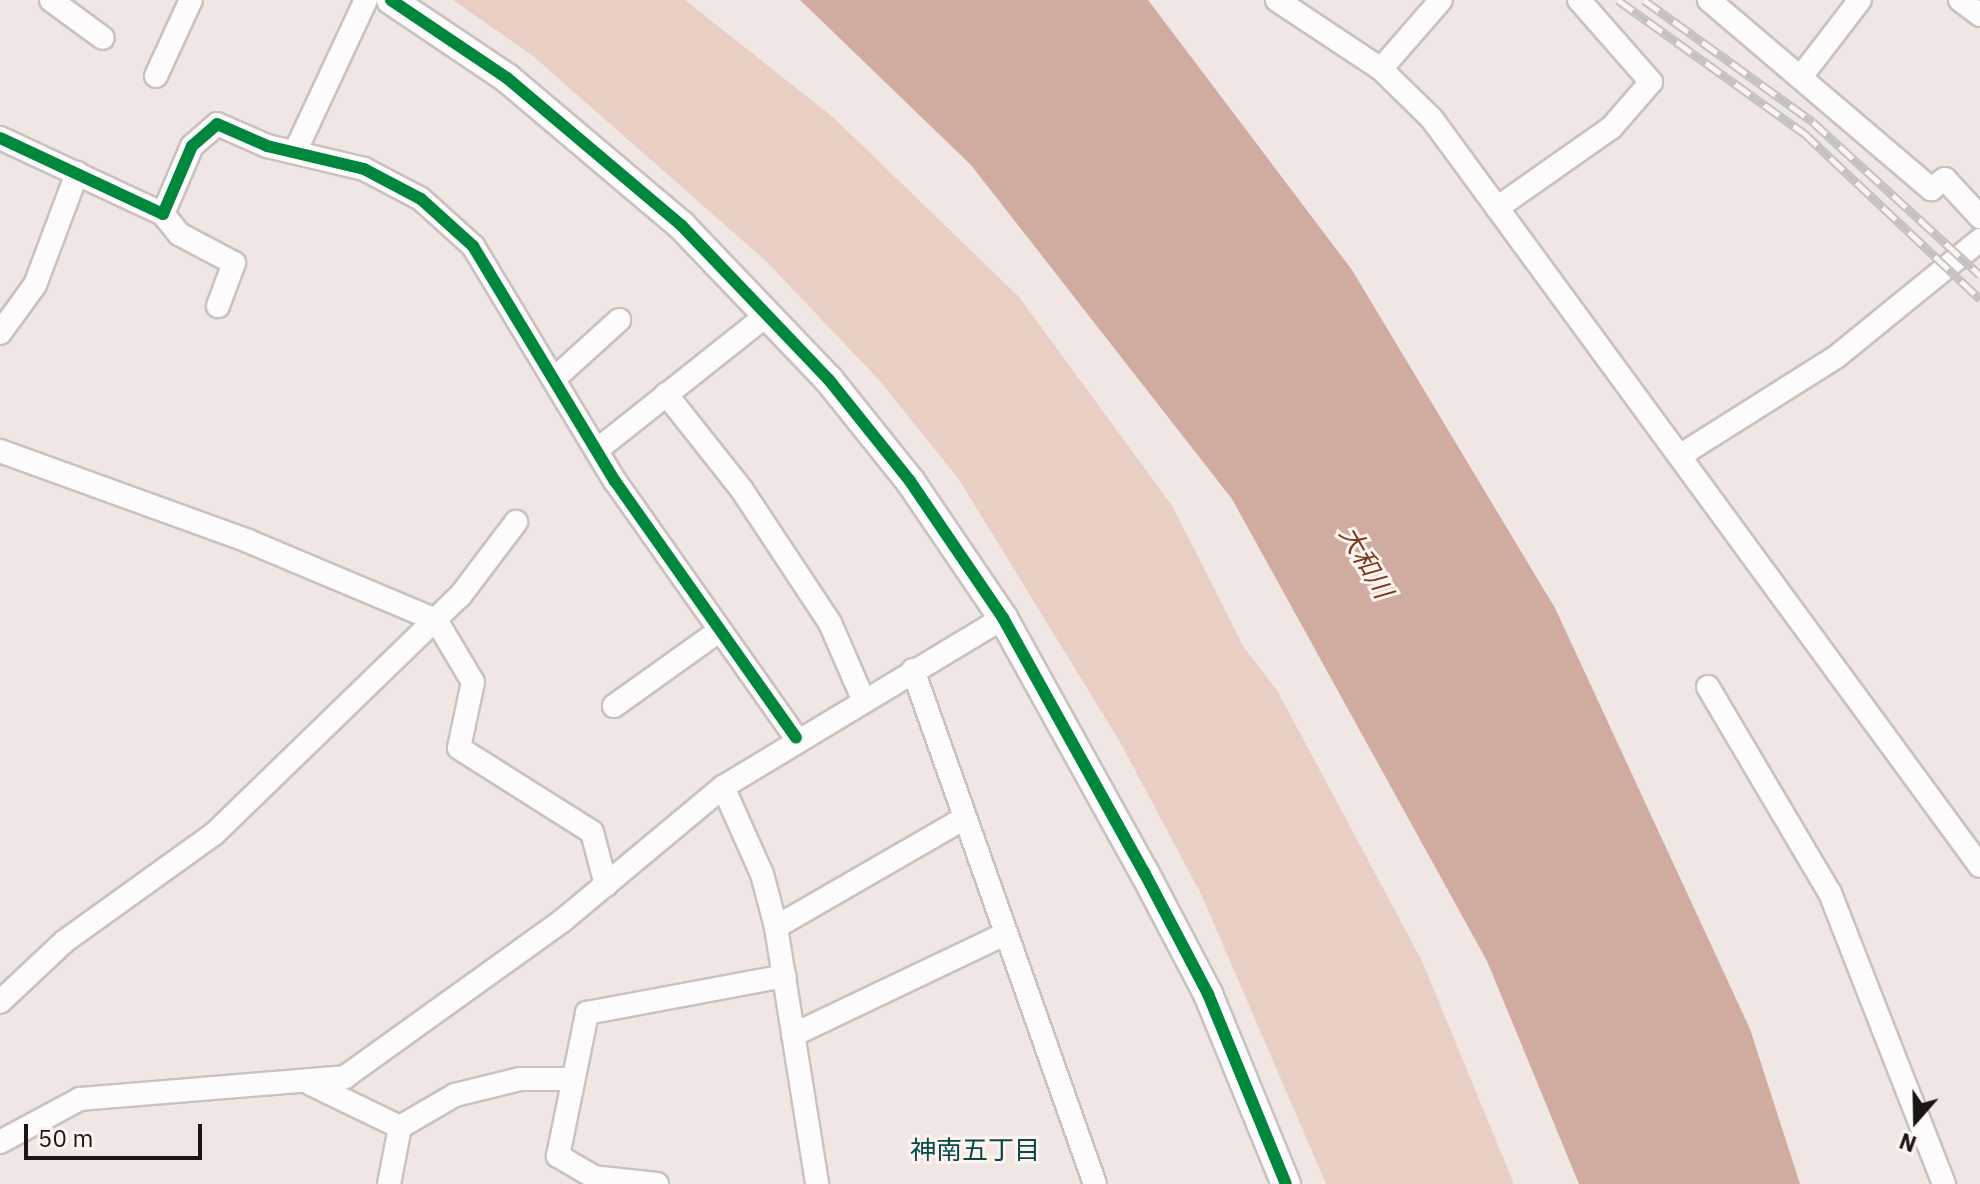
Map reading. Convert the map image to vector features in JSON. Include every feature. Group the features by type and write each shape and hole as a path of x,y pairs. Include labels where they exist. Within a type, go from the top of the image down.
{"street":[{"path":"51,0 103,38"},
{"path":"156,76 191,0"},
{"path":"295,152 366,0"},
{"path":"391,0 507,78 610,160 768,314 910,481 1003,618 1208,994 1286,1184"},
{"path":"1277,0 1381,69 1432,119 1980,866"},
{"path":"1381,69 1441,0"},
{"path":"1497,208 1611,128 1651,82 1579,0"},
{"path":"1709,0 1803,74 1931,189 1945,179 1980,217"},
{"path":"1803,74 1860,0"},
{"path":"1960,0 1980,15"},
{"path":"163,214 192,146 217,124 396,183 449,222 473,246 597,450 796,738"},
{"path":"0,138 163,214 179,234 234,263 218,306"},
{"path":"0,333 35,285 77,173"},
{"path":"1681,455 1836,357 1980,240"},
{"path":"597,450 768,314"},
{"path":"554,379 619,320"},
{"path":"666,394 742,490 830,623 863,699"},
{"path":"0,451 248,541 436,620 473,682 459,748 592,832 606,885"},
{"path":"0,1002 65,941 214,834 436,620 516,522"},
{"path":"0,1142 80,1099 232,1083 311,1084 345,1077 606,885 723,787 796,738 1003,618"},
{"path":"614,706 720,630"},
{"path":"913,670 963,819 1095,1184"},
{"path":"1708,687 1836,906 1944,1184"},
{"path":"723,787 762,874 776,927 817,1184"},
{"path":"776,927 963,819"},
{"path":"793,1035 1005,934"},
{"path":"657,1184 594,1177 558,1156 587,1013 785,976"},
{"path":"400,1127 455,1095 520,1079 573,1079"},
{"path":"311,1084 400,1127"},
{"path":"400,1127 392,1174 412,1184"}],"shaded area":[{"path":"453,0 685,0 834,118 1019,297 1173,507 1243,646 1278,692 1422,961 1514,1184 1326,1184 1202,896 1120,742 958,478 878,379 767,262 533,56"}],"water":[{"name":"大和川","path":"800,0 1148,0 1352,270 1555,608 1750,1029 1800,1184 1579,1184 1487,961 1232,499 971,165"}],"railway":[{"path":"1618,0 1804,133 1980,299"},
{"path":"1644,0 1813,122 1980,275"}],"cycle path":[{"path":"391,0 507,78 681,225 829,380 910,481 1003,618 1144,872 1208,994 1286,1184"},
{"path":"0,138 163,214 192,146 217,124 267,146 364,169 421,199 473,246 615,481 796,738"}],"district":[{"name":"神南五丁目","path":"975,1150"}]}
